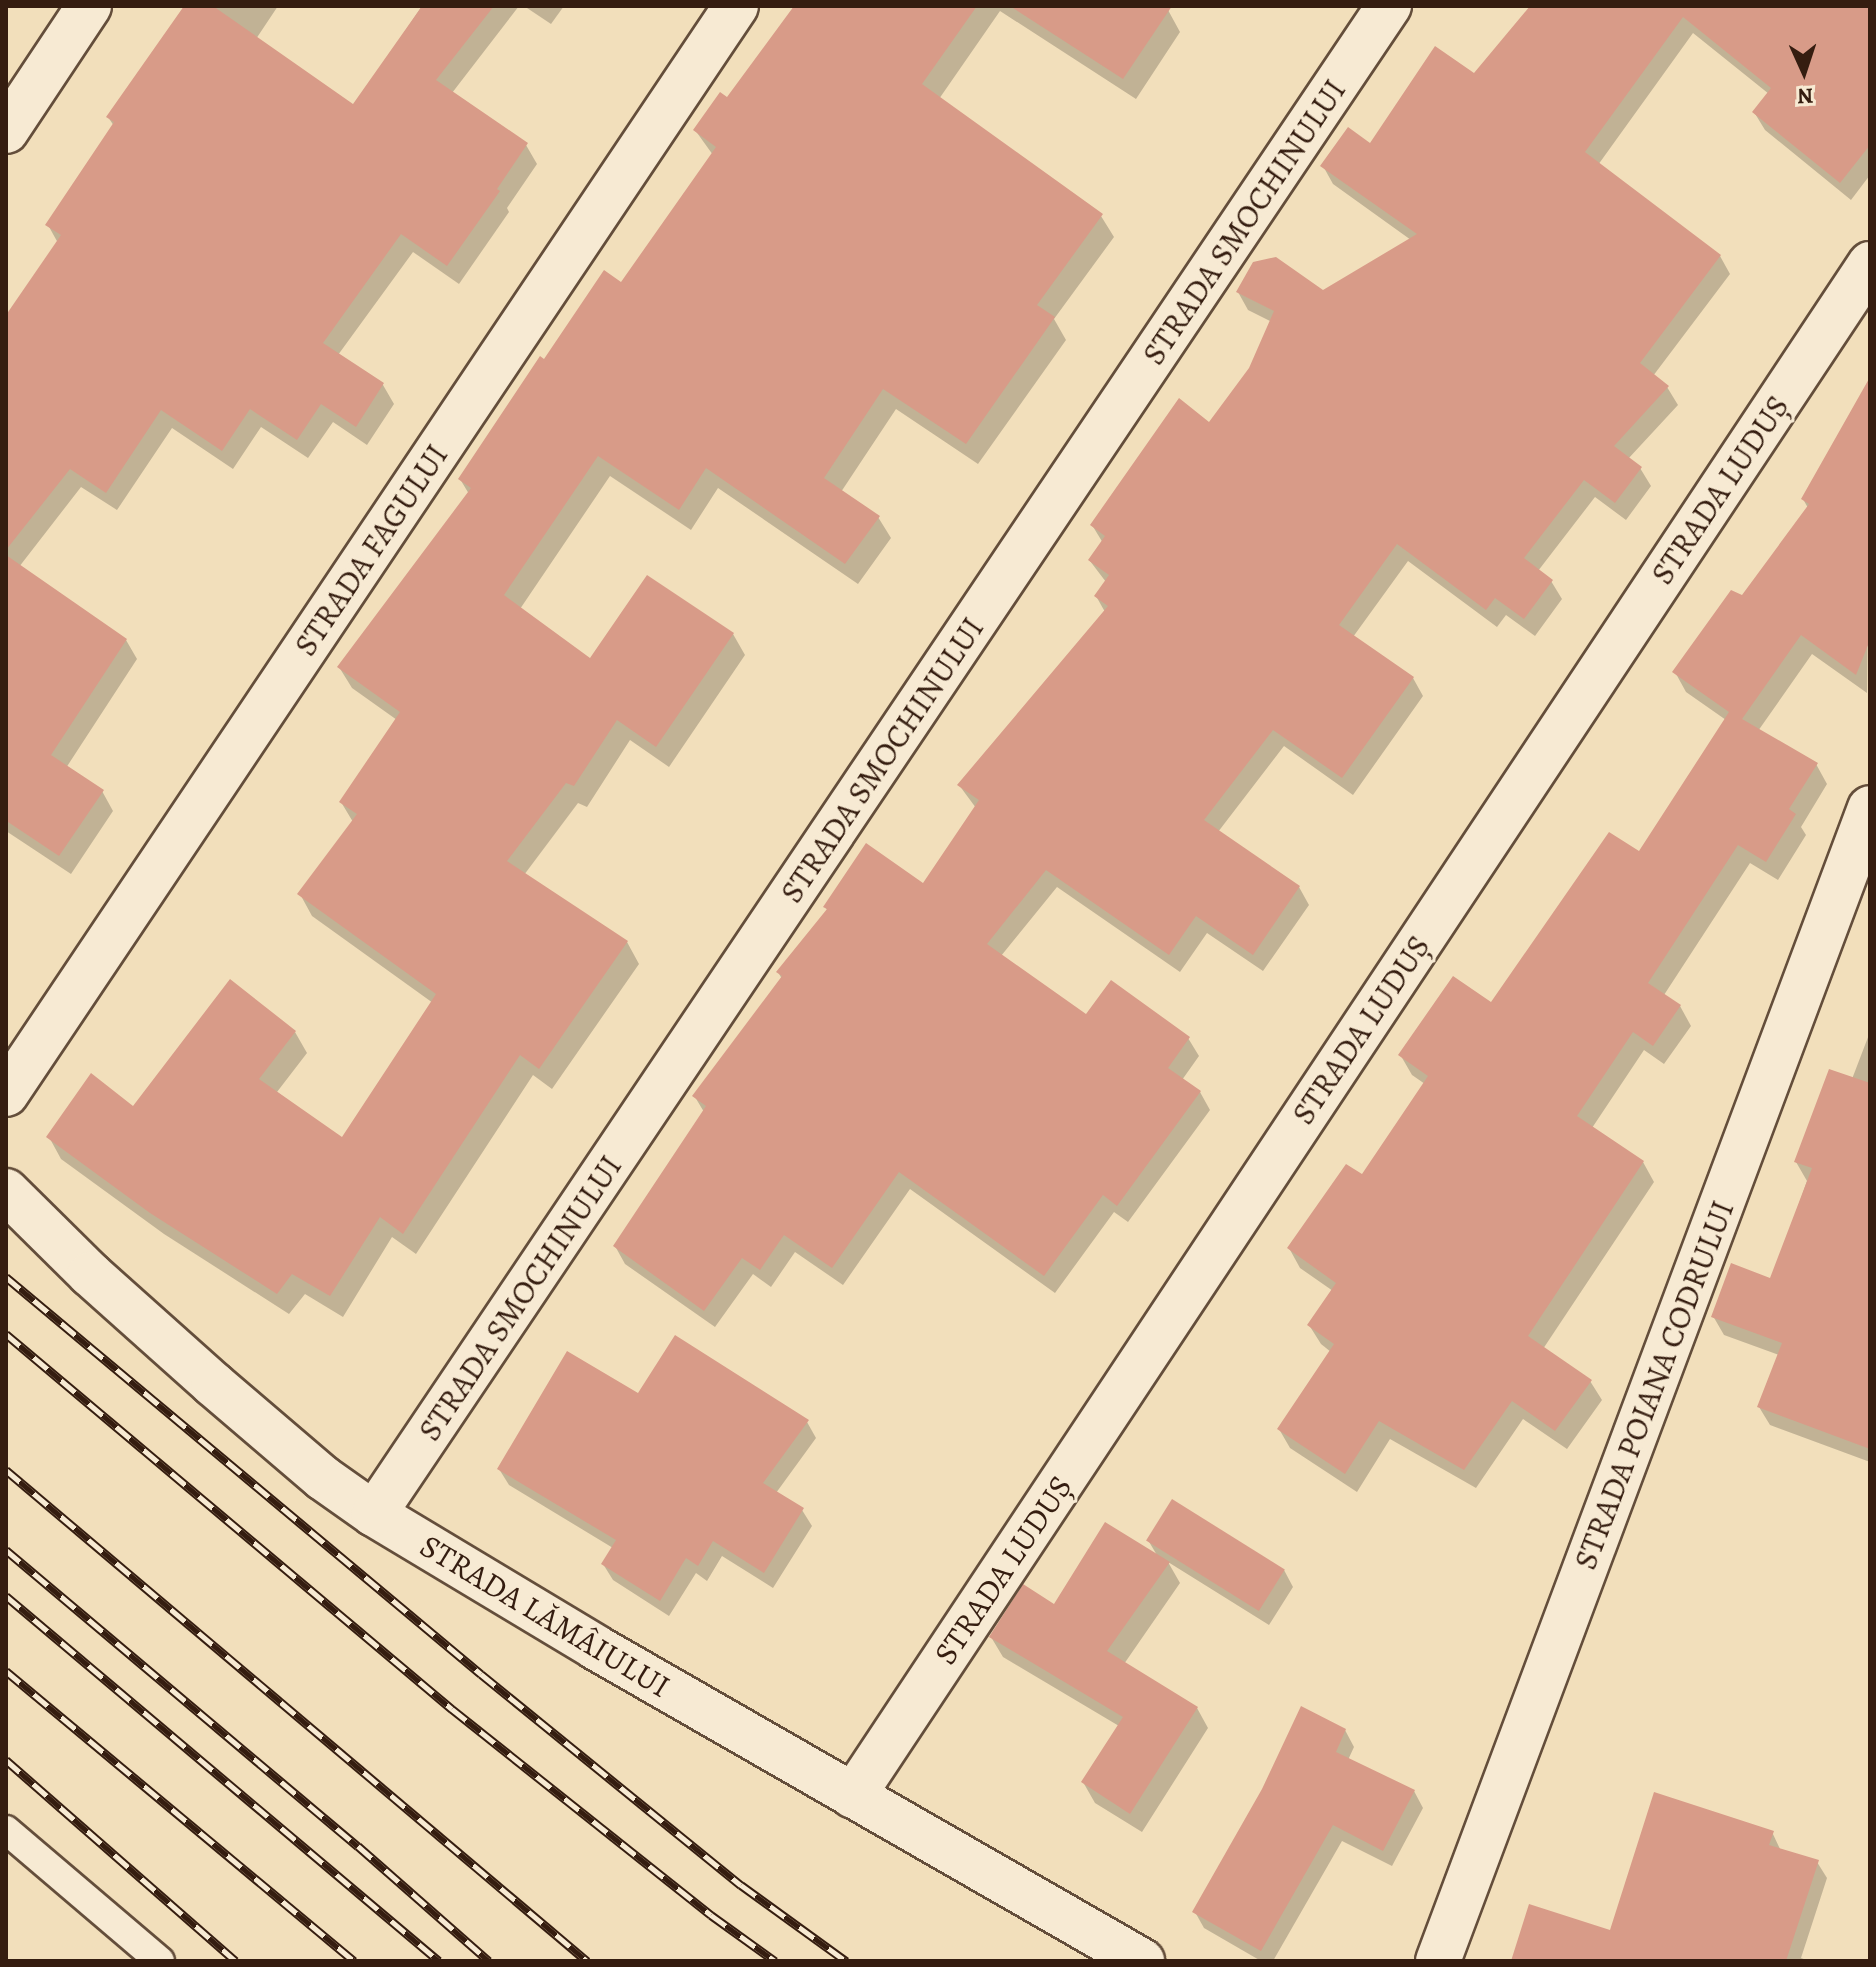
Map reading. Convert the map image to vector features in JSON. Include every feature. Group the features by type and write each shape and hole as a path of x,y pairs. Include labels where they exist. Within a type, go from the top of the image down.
{"street":[{"path":"6,131 89,6"},
{"name":"STRADA FAGULUI","path":"6,1094 736,6"},
{"name":"STRADA SMOCHINULUI","path":"374,1514 1389,6"},
{"name":"STRADA LUDUȘ","path":"853,1796 1870,264"},
{"name":"STRADA POIANA CODRULUI","path":"1438,1961 1870,808"},
{"name":"STRADA LĂMÂIULUI","path":"6,1191 90,1274 213,1384 323,1478 374,1514 853,1796 1142,1961"}],"lane":[{"path":"6,1830 160,1961"}],"building":[{"path":"184,6 213,6 353,104 422,6 494,6 436,80 528,143 497,189 500,191 447,266 401,234 323,343 384,383 356,427 321,404 297,440 250,409 222,451 161,410 106,493 70,469 6,550 6,315 61,235 45,225 114,122 106,117"},
{"path":"794,6 977,6 922,84 1103,214 1037,305 1055,317 966,444 883,389 824,478 880,516 845,564 706,468 679,510 598,456 504,595 590,658 647,575 734,633 656,747 617,720 574,786 566,783 507,861 628,941 539,1069 520,1055 403,1234 380,1217 330,1296 292,1274 277,1294 150,1213 46,1137 91,1073 133,1106 230,979 296,1031 259,1079 342,1137 436,994 297,894 357,814 339,802 400,712 337,667 471,488 458,479 540,356 544,359 604,270 621,282 716,147 693,130 720,92 727,97"},
{"path":"1010,6 1172,6 1123,79"},
{"path":"1530,6 1870,6 1870,145 1840,183 1752,112 1771,88 1683,17 1585,152 1721,255 1640,363 1669,386 1614,446 1642,467 1615,503 1584,480 1524,558 1553,580 1524,619 1495,598 1486,610 1397,544 1339,625 1414,677 1342,778 1273,730 1204,820 1300,886 1253,955 1196,916 1169,955 1046,870 987,944 1086,1014 1111,980 1190,1037 1168,1068 1201,1091 1117,1206 1103,1195 1044,1276 899,1172 832,1268 784,1235 760,1270 742,1258 704,1311 613,1246 706,1106 692,1096 782,976 776,972 827,909 823,907 866,843 923,883 979,800 957,785 1108,606 1094,596 1109,575 1088,560 1105,536 1090,525 1179,398 1209,422 1249,368 1274,311 1236,292 1253,262 1276,257 1323,290 1417,234 1320,166 1348,127 1370,143 1435,46 1474,73"},
{"path":"1870,377 1870,640 1856,675 1801,635 1742,719 1818,763 1789,809 1796,814 1766,862 1738,845 1648,983 1681,1005 1653,1046 1633,1032 1577,1116 1644,1161 1528,1336 1592,1380 1555,1431 1512,1401 1464,1470 1379,1421 1345,1474 1277,1429 1334,1344 1307,1325 1336,1283 1287,1248 1346,1164 1362,1174 1428,1076 1398,1055 1453,976 1491,1002 1609,832 1639,851 1729,712 1672,672 1731,590 1742,595 1809,504 1801,499"},
{"path":"6,555 127,639 51,755 104,790 59,856 8,822 6,824"},
{"path":"1829,1069 1870,1083 1870,1449 1757,1407 1782,1343 1711,1317 1731,1263 1770,1278 1812,1168 1794,1162"},
{"path":"675,1335 809,1420 763,1483 804,1508 764,1573 713,1541 698,1566 686,1558 660,1601 601,1564 616,1540 497,1469 567,1351 638,1393"},
{"path":"1172,1499 1285,1569 1259,1611 1146,1541"},
{"path":"1105,1522 1170,1562 1107,1651 1198,1707 1130,1814 1081,1782 1123,1717 989,1637 1023,1584 1054,1604"},
{"path":"1301,1706 1346,1729 1336,1752 1415,1790 1383,1851 1333,1825 1261,1951 1192,1912 1262,1789"},
{"path":"1654,1792 1774,1831 1769,1845 1819,1860 1786,1961 1511,1961 1529,1904 1610,1930"}],"railway":[{"path":"6,1277 481,1674 741,1885 846,1961"},
{"path":"6,1334 452,1709 711,1915 775,1961"},
{"path":"6,1470 587,1961"},
{"path":"6,1550 358,1846 489,1961"},
{"path":"6,1596 439,1961"},
{"path":"6,1671 354,1961"},
{"path":"6,1760 236,1961"}]}
